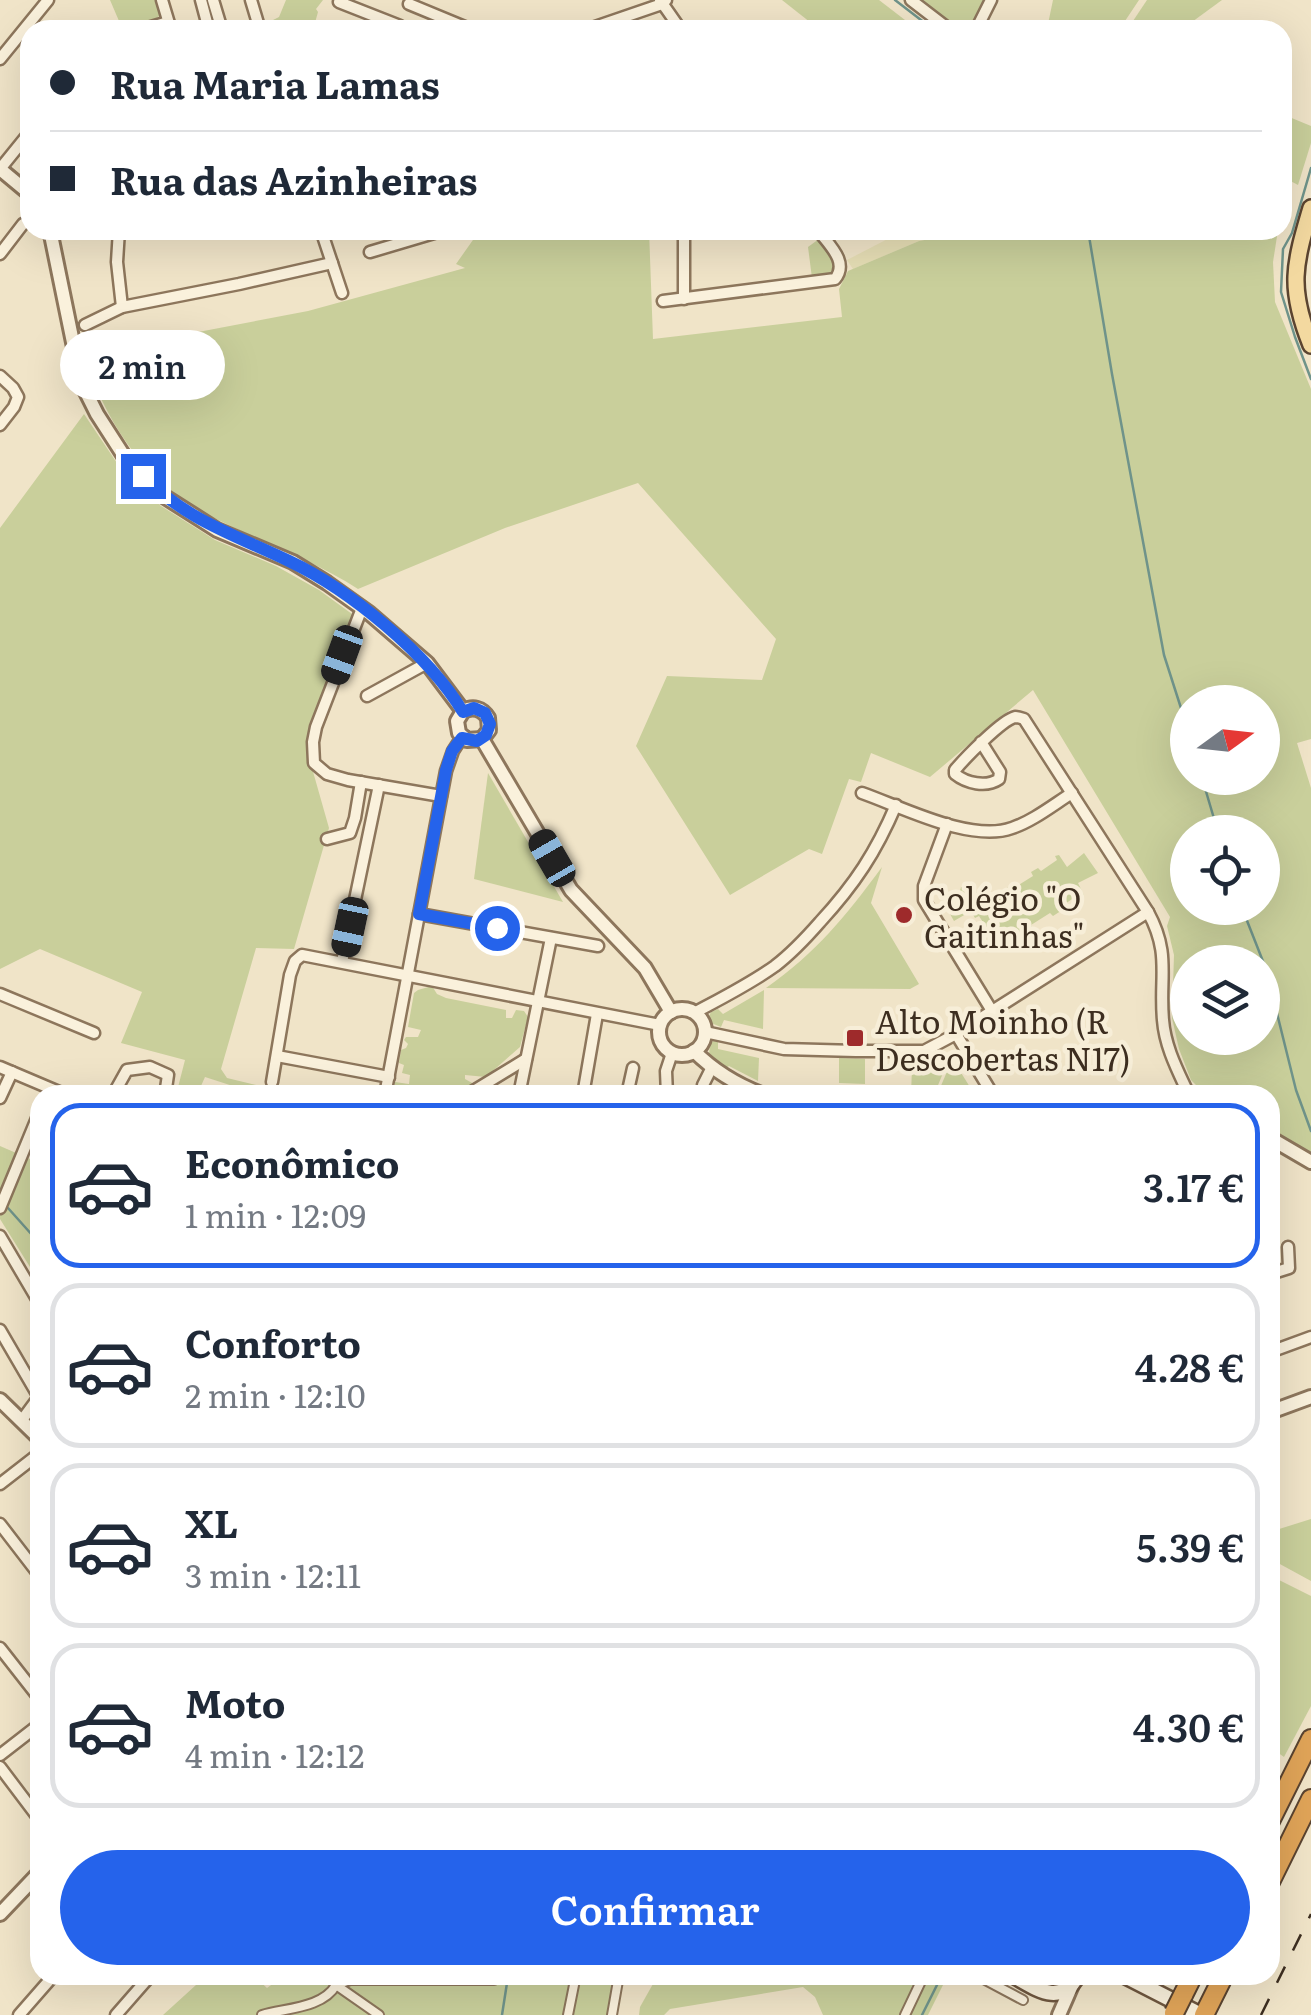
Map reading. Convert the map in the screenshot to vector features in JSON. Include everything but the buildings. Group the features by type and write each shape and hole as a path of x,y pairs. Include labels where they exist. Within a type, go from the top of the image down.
{"highway":[{"path":"1280,1801 1311,1739"},
{"path":"1280,1862 1311,1800"},
{"path":"1174,2014 1188,1985"},
{"path":"1204,2012 1219,1985"}],"main road":[{"path":"1311,208 1294,276 1296,302 1311,345"},
{"path":"1031,1985 1044,1992 1059,1992 1069,1985"},
{"path":"1146,1985 1204,2012"}],"street":[{"path":"32,20 48,0"},
{"path":"911,0 937,20"},
{"path":"615,20 663,1"},
{"path":"339,2 381,20"},
{"path":"410,2 450,20"},
{"path":"0,59 20,34"},
{"path":"20,144 0,169 20,186"},
{"path":"0,254 20,228"},
{"path":"52,240 84,388 124,456 162,496 217,530 294,562 362,608 427,664 463,712"},
{"path":"118,240 122,307"},
{"path":"324,240 342,293"},
{"path":"370,252 413,240"},
{"path":"684,240 684,299"},
{"path":"663,302 831,281 840,272 839,258 826,240"},
{"path":"85,326 122,307 332,263"},
{"path":"0,376 18,397 0,425"},
{"path":"362,608 316,727 314,763 327,774 348,780 441,796"},
{"path":"367,696 427,664"},
{"path":"474,708 488,718 489,730 482,739 462,738 457,722 463,712 474,708"},
{"path":"981,742 1000,772 999,779 992,784 966,781 955,774 956,767 981,742 1011,719 1022,717 1026,721 1148,912 1163,949 1165,1034 1185,1085"},
{"path":"387,1085 441,796 452,751 462,738"},
{"path":"482,739 571,890 645,968 671,1012"},
{"path":"328,839 350,833 361,782"},
{"path":"342,962 379,786"},
{"path":"862,793 979,832 1007,830 1072,793"},
{"path":"694,1013 768,970 804,941 864,871 896,805"},
{"path":"946,824 923,897 992,1010"},
{"path":"705,1032 784,1048 924,1051 1148,912"},
{"path":"419,914 598,946"},
{"path":"521,1085 551,938"},
{"path":"272,1082 290,976 295,961 302,955 660,1025"},
{"path":"0,994 94,1033"},
{"path":"685,1009 694,1013 705,1032 702,1043 694,1052 672,1053 661,1041 660,1025 671,1012 685,1009"},
{"path":"585,1085 597,1014"},
{"path":"956,1034 987,1085"},
{"path":"694,1052 737,1085"},
{"path":"667,1085 672,1053"},
{"path":"276,1056 388,1077"},
{"path":"483,1085 526,1059"},
{"path":"0,1067 35,1085"},
{"path":"119,1085 127,1070 150,1067 168,1075 166,1085"},
{"path":"703,1085 712,1067"},
{"path":"630,1085 633,1068"},
{"path":"0,1098 12,1072"},
{"path":"0,1208 30,1135"},
{"path":"1280,1144 1311,1162"},
{"path":"0,1236 30,1287"},
{"path":"1280,1271 1289,1268 1288,1247"},
{"path":"0,1330 30,1381"},
{"path":"1280,1348 1311,1337"},
{"path":"1280,1408 1311,1396"},
{"path":"0,1400 30,1428"},
{"path":"22,1420 30,1410"},
{"path":"0,1484 30,1461"},
{"path":"0,1524 30,1563"},
{"path":"0,1648 30,1686"},
{"path":"0,1755 30,1732"},
{"path":"0,1768 30,1807"},
{"path":"0,1914 30,1882"},
{"path":"19,2015 45,1985"},
{"path":"116,2015 142,1985"},
{"path":"262,2015 316,2001 330,1995 336,1985 380,2015"},
{"path":"568,2015 574,1985"},
{"path":"612,2015 617,1985"},
{"path":"905,2015 919,1985"},
{"path":"995,1985 1023,2000"},
{"path":"1057,2015 1074,1985"},
{"path":"1044,1992 1057,2015"}],"shaded area":[{"path":"886,240 924,240 853,269 847,260"}],"green space":[{"path":"110,0 159,0 161,14 155,20 119,20"},
{"path":"286,0 323,0 316,9 316,20 273,20 279,17"},
{"path":"782,0 879,0 905,20 807,20"},
{"path":"920,0 984,0 974,20 946,20"},
{"path":"1053,0 1139,0 1126,20 1049,20"},
{"path":"1147,0 1222,0 1195,20 1134,20"},
{"path":"1292,118 1311,126 1311,143 1298,185 1292,182"},
{"path":"473,240 649,240 653,339 842,317 839,289 848,271 924,240 1276,240 1275,302 1311,389 1311,739 1297,743 1311,788 1311,1152 1280,1135 1280,1085 1196,1085 1181,1055 1280,1055 1280,945 1172,945 1167,926 1170,917 1033,690 930,777 871,753 861,782 849,779 822,854 809,849 730,895 636,746 667,676 762,680 776,639 638,483 505,528 358,589 214,518 168,487 148,469 117,428 83,354 308,311 465,268 456,264"},
{"path":"820,240 831,256 832,274 812,278 808,247"},
{"path":"84,414 119,466 161,506 215,540 319,590 352,614 310,761 329,828 294,949 256,948 221,1069 227,1078 256,1085 230,1085 205,1077 201,1085 179,1085 185,1060 121,1043 142,992 40,949 0,969 0,528"},
{"path":"488,773 563,902 474,879"},
{"path":"1084,853 1098,873 1078,883 1084,895 1078,895 1053,916 1050,913 1031,925 1033,929 1022,936 1019,933 1002,943 1004,947 1000,949 979,916 975,918 971,911 954,921 950,914 966,901 961,887 996,899 1014,883 1017,886 1033,876 1031,872 1038,868 1041,871 1057,860 1055,856 1059,855 1067,867"},
{"path":"882,867 871,903 919,984 910,989 766,988 829,933"},
{"path":"432,986 446,998 506,1010 506,1018 512,1018 516,1010 524,1011 528,1017 520,1047 486,1077 465,1075 472,1085 395,1085 409,1084 410,1075 402,1073 404,1065 399,1063 401,1050 408,1044 406,1037 418,1037 421,1030 408,1027 414,993"},
{"path":"764,990 763,1029 724,1020 721,1027 711,1023 711,1012 718,1009 723,1014"},
{"path":"713,1041 718,1042 718,1049 759,1058 758,1081 726,1068 709,1054"},
{"path":"950,1056 938,1085 911,1085 912,1067"},
{"path":"839,1058 865,1059 865,1084 839,1083"},
{"path":"952,1060 953,1060 969,1085 941,1085"},
{"path":"0,1146 30,1159 30,1267 0,1219"},
{"path":"1311,1519 1311,1581 1280,1564 1280,1529"},
{"path":"1280,1580 1311,1596 1311,1706 1284,1757 1280,1754"},
{"path":"196,1985 620,1985 616,2015 163,2015"},
{"path":"652,1985 943,1985 928,2015 823,2015 815,1997 803,1987 670,2009 664,2015 639,2015"}],"waterway":[{"path":"895,0 921,20"},
{"path":"1292,233 1311,168"},
{"path":"1090,240 1164,655 1174,685"},
{"path":"1288,240 1283,249 1281,292 1311,379"},
{"path":"1207,795 1213,815"},
{"path":"1249,925 1266,969 1296,1090 1311,1131"},
{"path":"8,1208 30,1233"},
{"path":"502,2015 507,1985"},
{"path":"922,2015 937,1985"}],"railway":[{"path":"1280,1977 1311,1914"},
{"path":"1261,2015 1276,1985"}],"place":[{"name":"Colégio \"O Gaitinhas\"","path":"904,915"},
{"name":"Alto Moinho (R Descobertas N17)","path":"855,1038"}],"route":[{"path":"143,476 162,496 217,530 294,562 327,583 369,613 427,664 463,712 474,708 485,713 490,724 486,735 477,741 462,738 452,751 419,914 497,928"}]}
